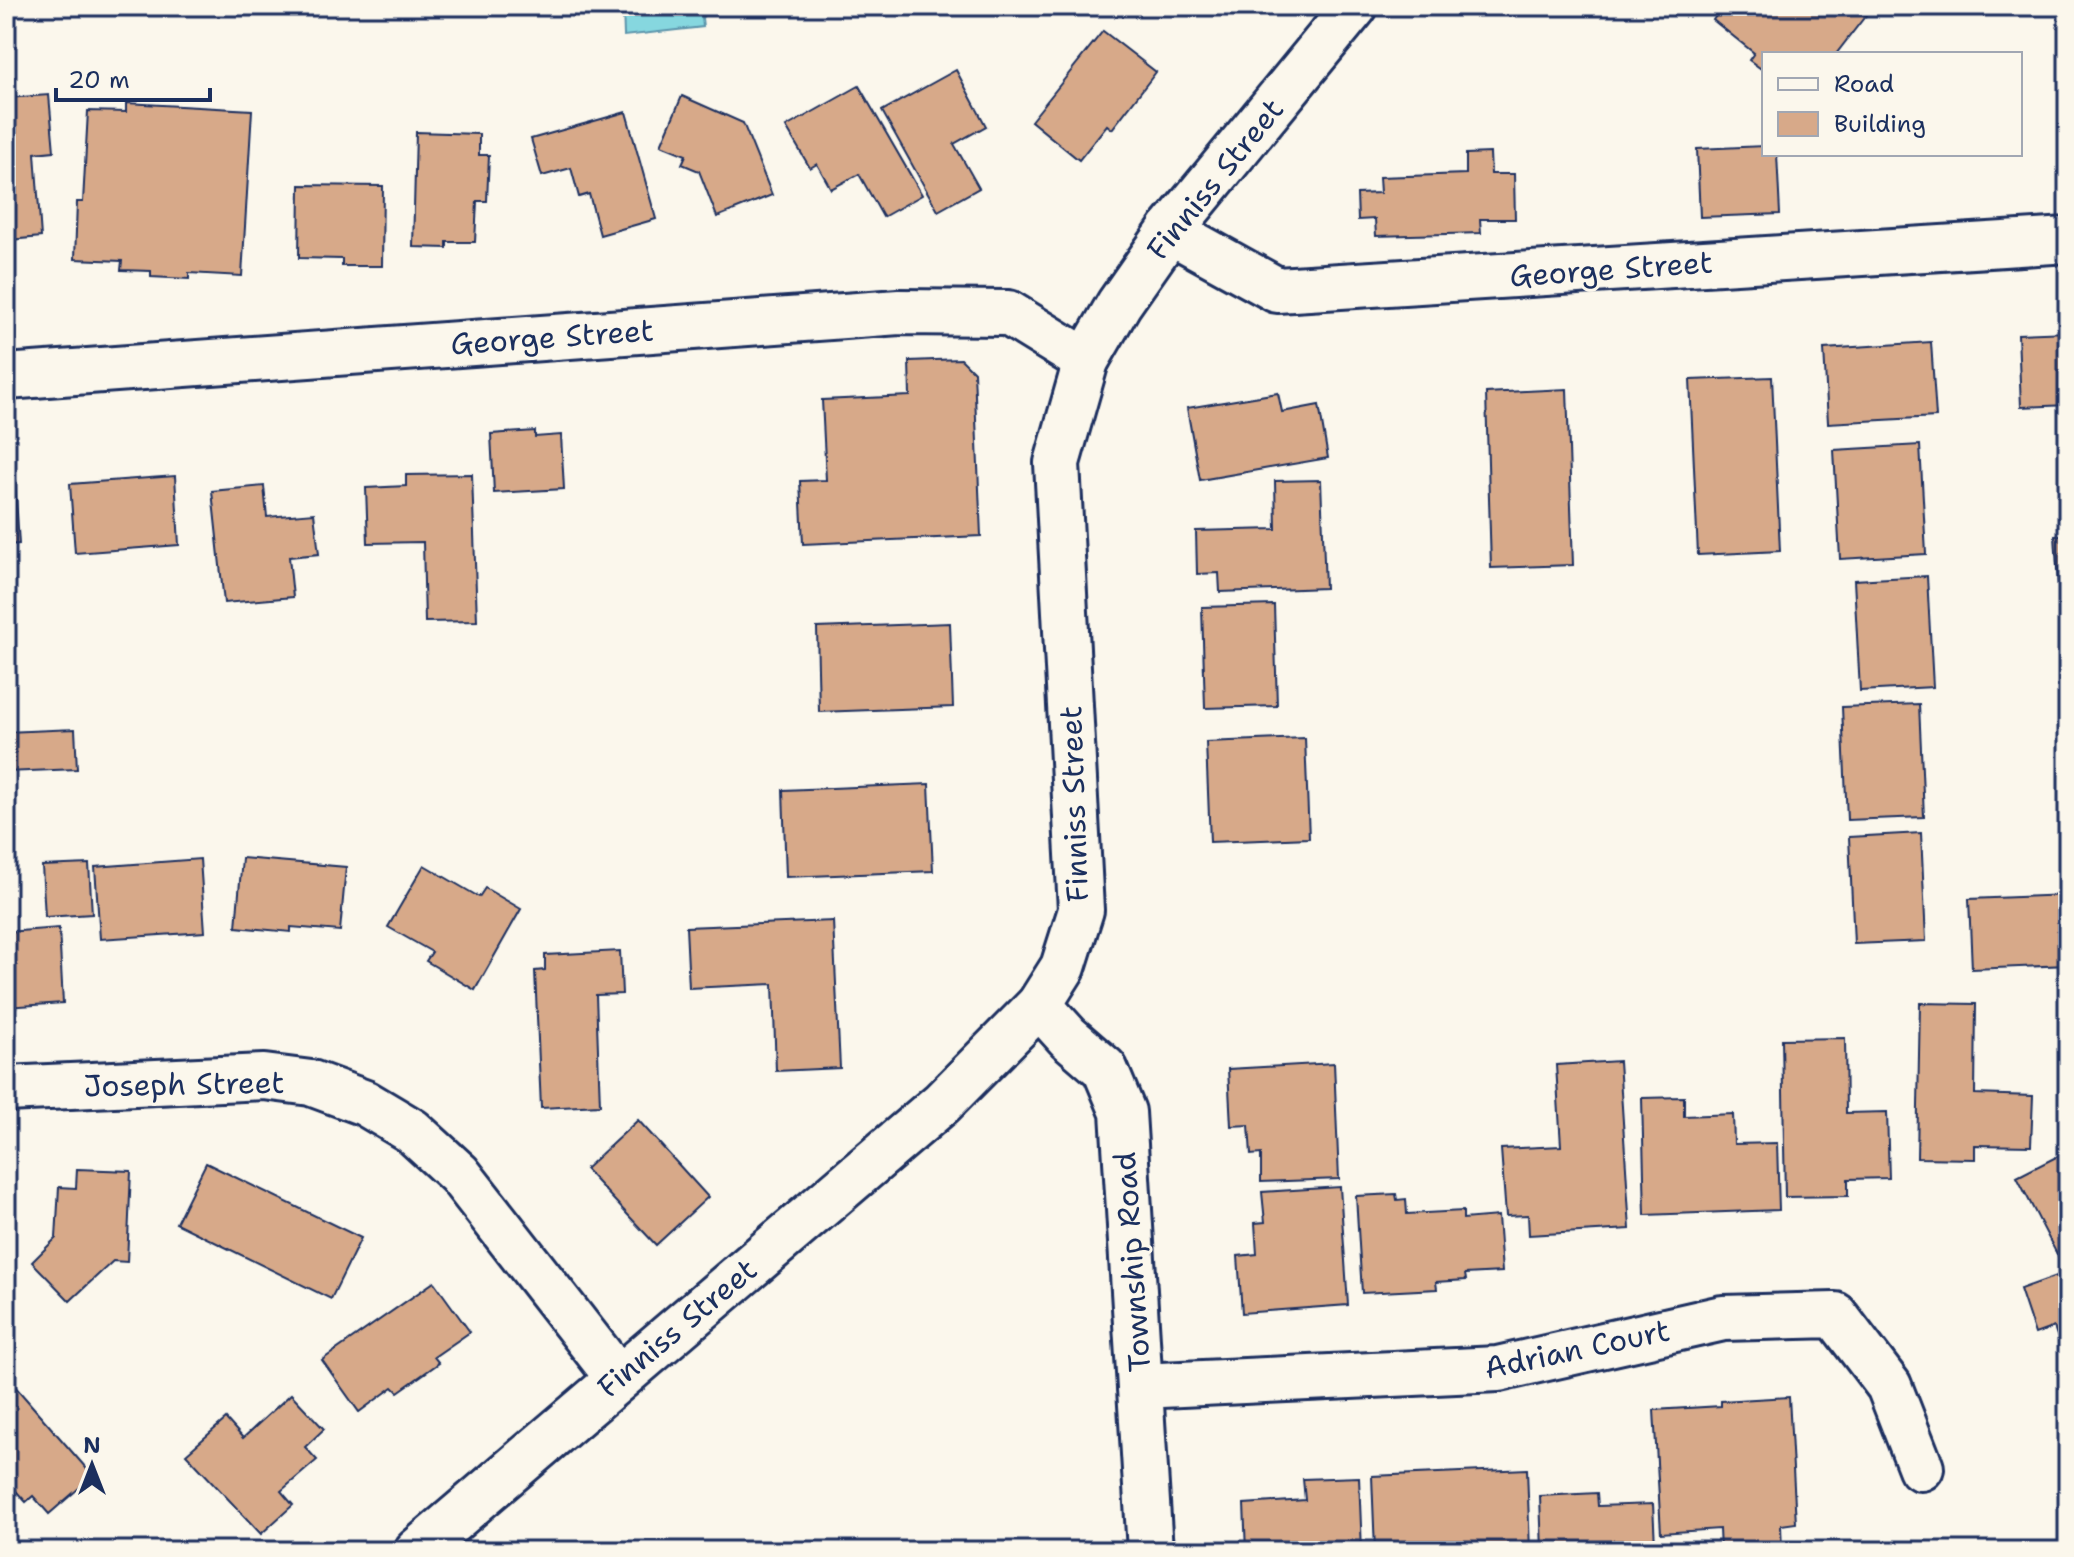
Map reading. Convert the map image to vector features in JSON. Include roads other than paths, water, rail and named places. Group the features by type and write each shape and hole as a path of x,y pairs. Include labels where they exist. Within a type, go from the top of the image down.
{"street":[{"name":"Finniss Street","path":"417,1551 942,1103 1039,1005 1063,967 1081,910 1057,463 1086,361 1119,304 1170,231 1355,6"},
{"name":"George Street","path":"1170,231 1277,290 2068,240"},
{"name":"George Street","path":"6,377 899,312 1008,313 1086,361"},
{"name":"Township Road","path":"1039,1005 1068,1037 1105,1069 1123,1112 1150,1551"},
{"name":"Joseph Street","path":"6,1089 264,1077 311,1083 365,1103 412,1131 459,1174 618,1378"},
{"name":"Adrian Court","path":"1140,1386 1498,1369 1723,1318 1835,1315 1889,1386 1921,1468"}],"water":[{"path":"623,6 701,6 707,10 702,18 703,27 624,36"}]}
